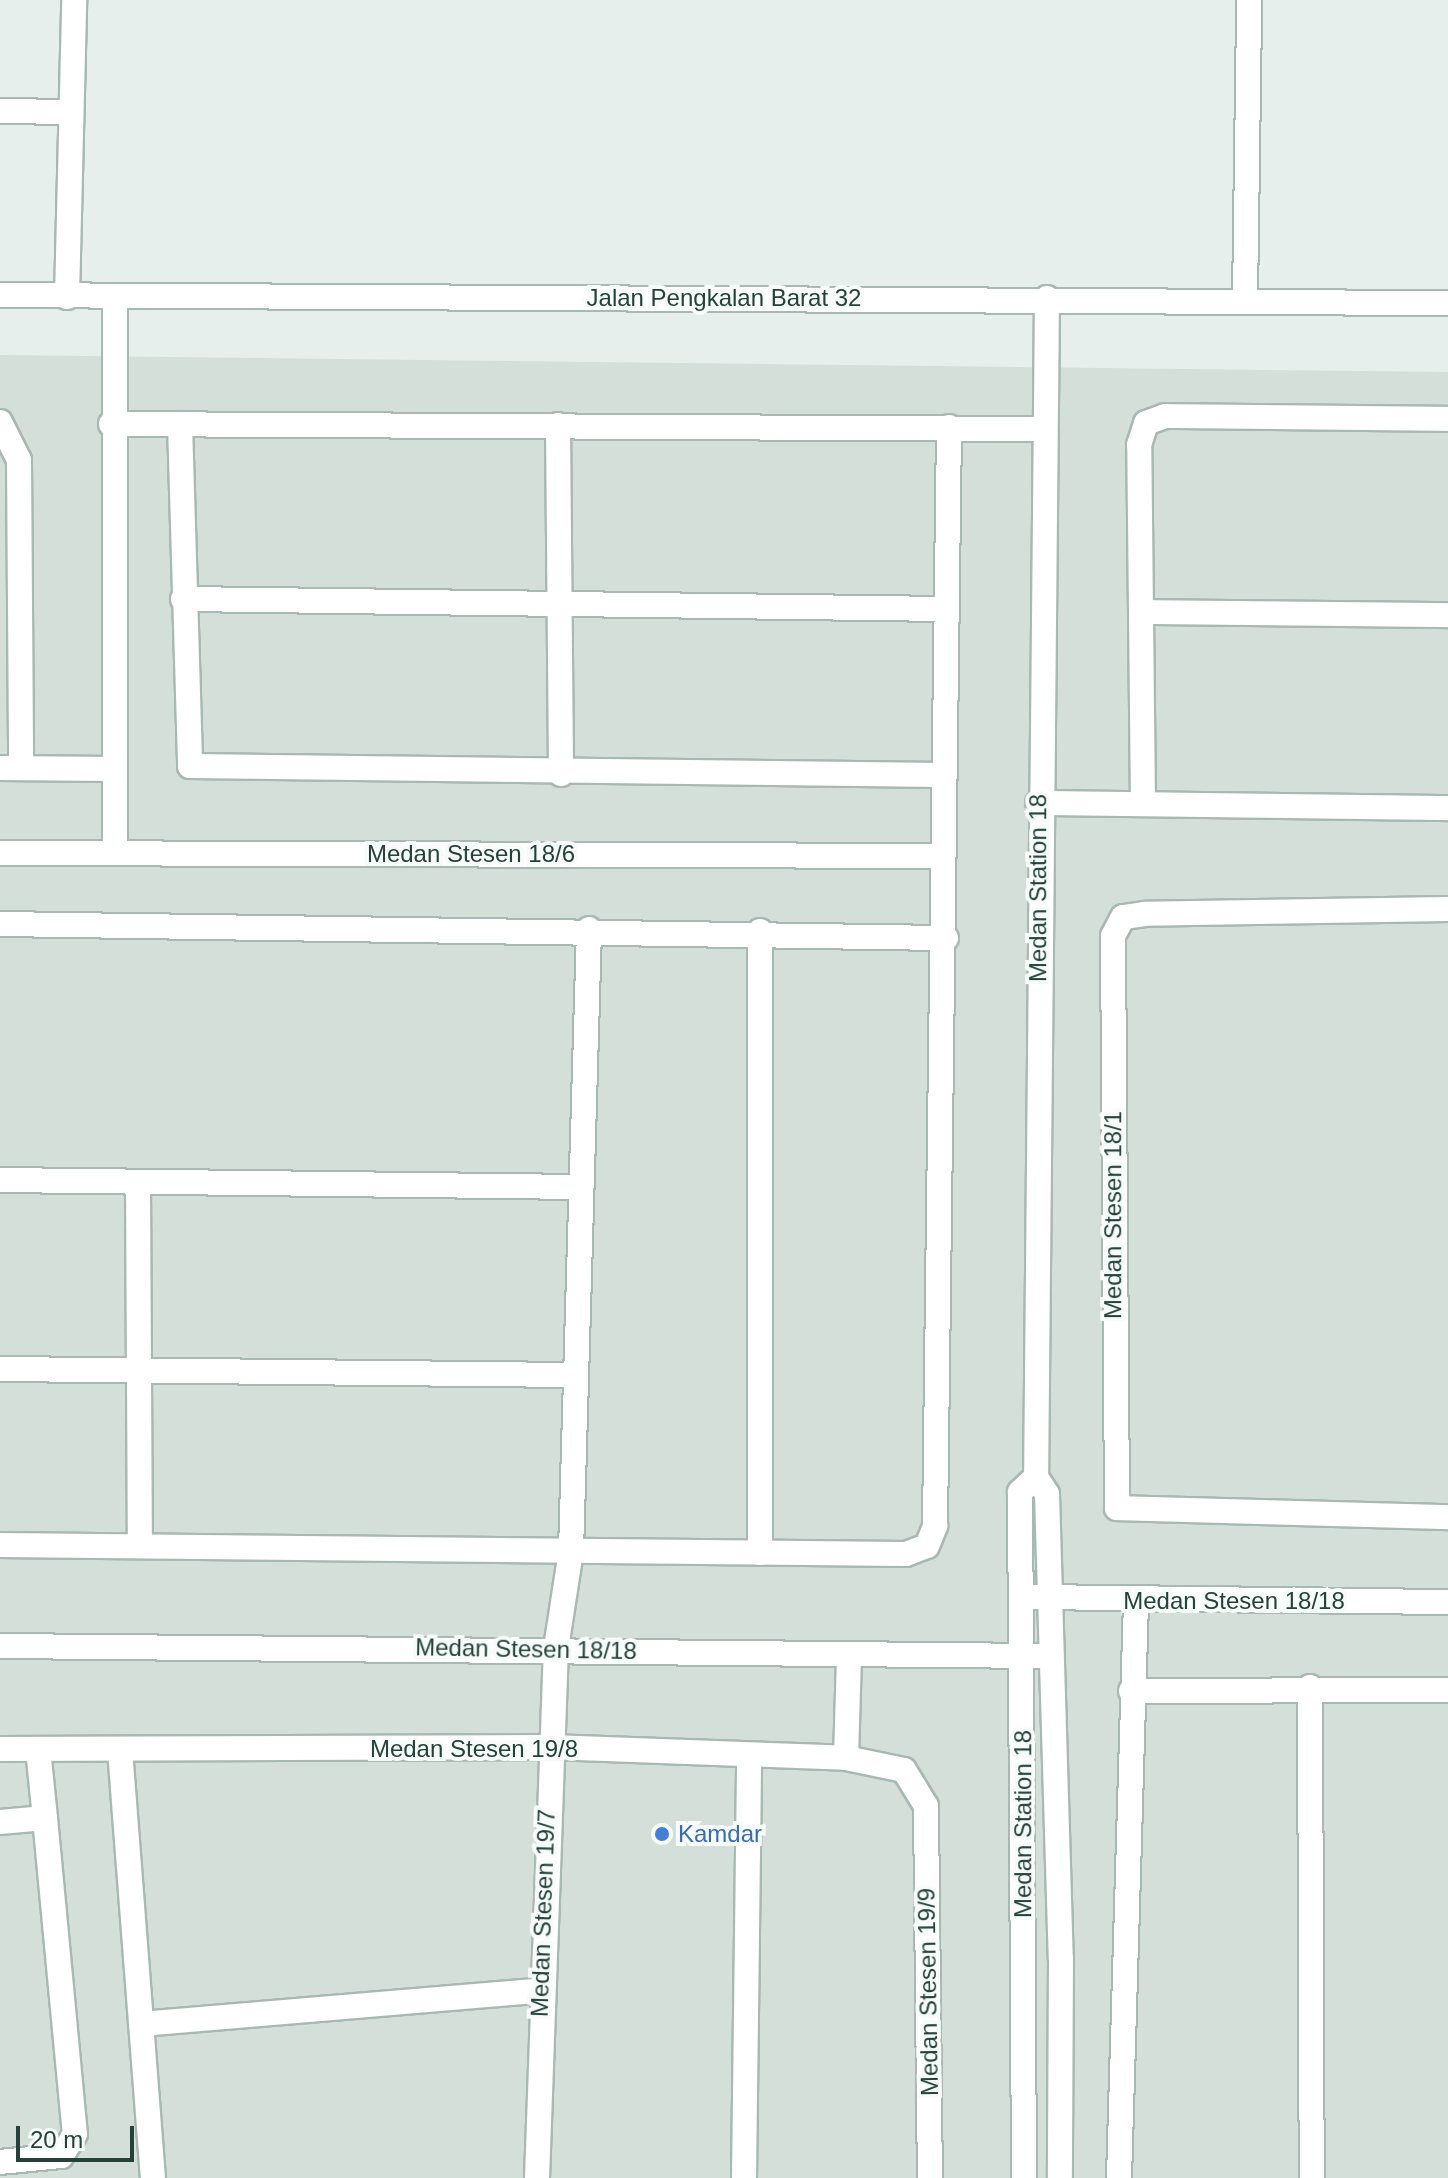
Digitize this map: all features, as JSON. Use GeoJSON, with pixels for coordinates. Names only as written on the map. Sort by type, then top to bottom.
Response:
{"type":"FeatureCollection","features":[{"type":"Feature","properties":{"kind":"street"},"geometry":{"type":"LineString","coordinates":[[67,297],[74,0]]}},
{"type":"Feature","properties":{"kind":"street"},"geometry":{"type":"LineString","coordinates":[[1245,300],[1249,0]]}},
{"type":"Feature","properties":{"kind":"street"},"geometry":{"type":"LineString","coordinates":[[0,111],[70,112]]}},
{"type":"Feature","properties":{"kind":"street","name":"Jalan Pengkalan Barat 32"},"geometry":{"type":"LineString","coordinates":[[0,295],[1047,298],[1448,303]]}},
{"type":"Feature","properties":{"kind":"street"},"geometry":{"type":"LineString","coordinates":[[115,297],[111,424],[115,853]]}},
{"type":"Feature","properties":{"kind":"street","name":"Medan Station 18"},"geometry":{"type":"LineString","coordinates":[[1047,298],[1038,803],[1036,1477],[1047,1494],[1060,2178]]}},
{"type":"Feature","properties":{"kind":"street"},"geometry":{"type":"LineString","coordinates":[[1143,804],[1139,445],[1146,423],[1165,416],[1448,419]]}},
{"type":"Feature","properties":{"kind":"street"},"geometry":{"type":"LineString","coordinates":[[0,422],[19,460],[11,768],[114,769]]}},
{"type":"Feature","properties":{"kind":"street"},"geometry":{"type":"LineString","coordinates":[[111,424],[1045,429]]}},
{"type":"Feature","properties":{"kind":"street"},"geometry":{"type":"LineString","coordinates":[[180,424],[190,766],[561,774],[942,775]]}},
{"type":"Feature","properties":{"kind":"street"},"geometry":{"type":"LineString","coordinates":[[558,425],[561,774]]}},
{"type":"Feature","properties":{"kind":"street"},"geometry":{"type":"LineString","coordinates":[[0,1545],[906,1554],[933,1537],[946,938],[942,775],[949,427]]}},
{"type":"Feature","properties":{"kind":"street"},"geometry":{"type":"LineString","coordinates":[[183,599],[559,607],[946,609]]}},
{"type":"Feature","properties":{"kind":"street"},"geometry":{"type":"LineString","coordinates":[[1141,612],[1448,615]]}},
{"type":"Feature","properties":{"kind":"street"},"geometry":{"type":"LineString","coordinates":[[1038,803],[1448,808]]}},
{"type":"Feature","properties":{"kind":"street","name":"Medan Stesen 18/6"},"geometry":{"type":"LineString","coordinates":[[0,853],[943,856]]}},
{"type":"Feature","properties":{"kind":"street","name":"Medan Stesen 18/1"},"geometry":{"type":"LineString","coordinates":[[1448,909],[1145,914],[1123,917],[1113,936],[1117,1508],[1448,1517]]}},
{"type":"Feature","properties":{"kind":"street"},"geometry":{"type":"LineString","coordinates":[[0,924],[760,931],[946,938]]}},
{"type":"Feature","properties":{"kind":"street","name":"Medan Stesen 19/7"},"geometry":{"type":"LineString","coordinates":[[537,2178],[538,1991],[550,1747],[556,1648],[571,1551],[578,1187],[589,929]]}},
{"type":"Feature","properties":{"kind":"street"},"geometry":{"type":"LineString","coordinates":[[760,931],[760,1553]]}},
{"type":"Feature","properties":{"kind":"street"},"geometry":{"type":"LineString","coordinates":[[0,1180],[138,1185],[578,1187]]}},
{"type":"Feature","properties":{"kind":"street"},"geometry":{"type":"LineString","coordinates":[[138,1185],[140,1546]]}},
{"type":"Feature","properties":{"kind":"street"},"geometry":{"type":"LineString","coordinates":[[0,1369],[575,1375]]}},
{"type":"Feature","properties":{"kind":"street","name":"Medan Station 18"},"geometry":{"type":"LineString","coordinates":[[1024,2178],[1020,1492],[1036,1477]]}},
{"type":"Feature","properties":{"kind":"street","name":"Medan Stesen 18/18"},"geometry":{"type":"LineString","coordinates":[[1020,1597],[1136,1601],[1448,1602]]}},
{"type":"Feature","properties":{"kind":"street"},"geometry":{"type":"LineString","coordinates":[[1119,2178],[1136,1601]]}},
{"type":"Feature","properties":{"kind":"street","name":"Medan Stesen 18/18"},"geometry":{"type":"LineString","coordinates":[[0,1646],[556,1648],[1051,1656]]}},
{"type":"Feature","properties":{"kind":"street"},"geometry":{"type":"LineString","coordinates":[[846,1758],[849,1654]]}},
{"type":"Feature","properties":{"kind":"street"},"geometry":{"type":"LineString","coordinates":[[1131,1691],[1310,1687],[1448,1690]]}},
{"type":"Feature","properties":{"kind":"street"},"geometry":{"type":"LineString","coordinates":[[1310,1687],[1312,2178]]}},
{"type":"Feature","properties":{"kind":"street","name":"Medan Stesen 19/8"},"geometry":{"type":"LineString","coordinates":[[0,1749],[550,1747],[846,1758],[904,1770],[926,1806]]}},
{"type":"Feature","properties":{"kind":"street"},"geometry":{"type":"LineString","coordinates":[[0,2162],[61,2156],[75,2134],[38,1749]]}},
{"type":"Feature","properties":{"kind":"street"},"geometry":{"type":"LineString","coordinates":[[120,1750],[153,2178]]}},
{"type":"Feature","properties":{"kind":"street"},"geometry":{"type":"LineString","coordinates":[[744,2178],[749,1756]]}},
{"type":"Feature","properties":{"kind":"street","name":"Medan Stesen 19/9"},"geometry":{"type":"LineString","coordinates":[[926,1806],[930,2178]]}},
{"type":"Feature","properties":{"kind":"street"},"geometry":{"type":"LineString","coordinates":[[0,1822],[45,1818]]}},
{"type":"Feature","properties":{"kind":"street"},"geometry":{"type":"LineString","coordinates":[[141,2024],[538,1991]]}},
{"type":"Feature","properties":{"kind":"shaded area"},"geometry":{"type":"Polygon","coordinates":[[[0,355],[1448,372],[1448,2178],[0,2178],[0,355]]]}},
{"type":"Feature","properties":{"kind":"place","name":"Kamdar"},"geometry":{"type":"Point","coordinates":[662,1834]}}]}
